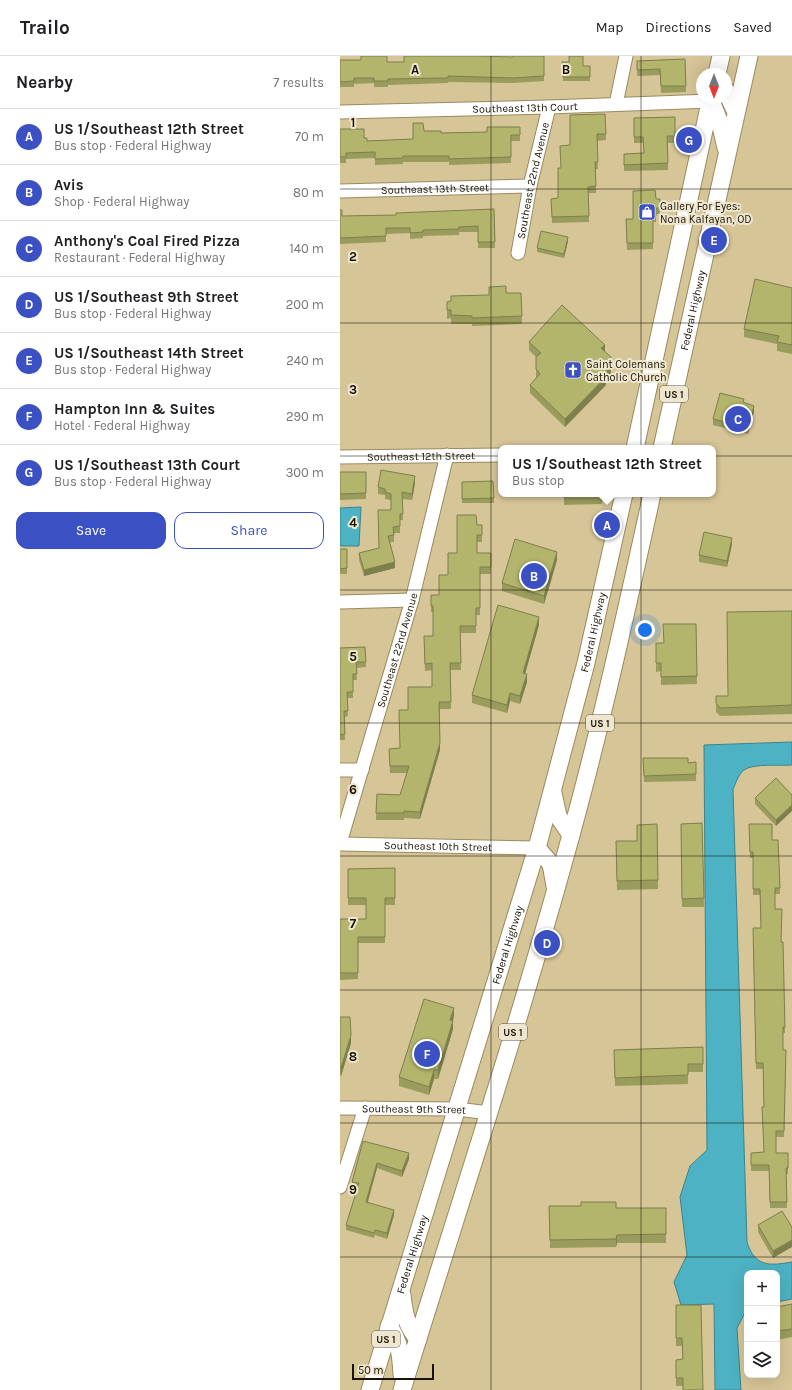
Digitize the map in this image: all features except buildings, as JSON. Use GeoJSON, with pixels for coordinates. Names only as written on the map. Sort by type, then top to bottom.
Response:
{"type":"FeatureCollection","features":[{"type":"Feature","properties":{"kind":"main road","name":"Federal Highway"},"geometry":{"type":"LineString","coordinates":[[663,445],[748,56]]}},
{"type":"Feature","properties":{"kind":"main road","name":"US 1"},"geometry":{"type":"LineString","coordinates":[[636,445],[710,104]]}},
{"type":"Feature","properties":{"kind":"main road"},"geometry":{"type":"LineString","coordinates":[[713,104],[722,126],[727,153]]}},
{"type":"Feature","properties":{"kind":"main road"},"geometry":{"type":"LineString","coordinates":[[732,104],[736,112]]}},
{"type":"Feature","properties":{"kind":"main road","name":"Federal Highway"},"geometry":{"type":"LineString","coordinates":[[370,1390],[537,848],[586,663],[623,497]]}},
{"type":"Feature","properties":{"kind":"main road","name":"US 1"},"geometry":{"type":"LineString","coordinates":[[402,1388],[489,1113],[571,835],[603,714],[651,497]]}},
{"type":"Feature","properties":{"kind":"main road"},"geometry":{"type":"LineString","coordinates":[[553,790],[558,816],[571,835]]}},
{"type":"Feature","properties":{"kind":"main road"},"geometry":{"type":"LineString","coordinates":[[537,848],[551,864],[556,888]]}},
{"type":"Feature","properties":{"kind":"main road"},"geometry":{"type":"LineString","coordinates":[[402,1287],[405,1317],[410,1330],[418,1340]]}},
{"type":"Feature","properties":{"kind":"main road"},"geometry":{"type":"LineString","coordinates":[[390,1326],[396,1337],[400,1350],[402,1388]]}},
{"type":"Feature","properties":{"kind":"street"},"geometry":{"type":"LineString","coordinates":[[616,104],[626,56]]}},
{"type":"Feature","properties":{"kind":"street","name":"Southeast 13th Court"},"geometry":{"type":"LineString","coordinates":[[340,112],[549,107],[696,101]]}},
{"type":"Feature","properties":{"kind":"street","name":"Southeast 22nd Avenue"},"geometry":{"type":"LineString","coordinates":[[518,254],[530,186],[549,107]]}},
{"type":"Feature","properties":{"kind":"street","name":"Southeast 13th Street"},"geometry":{"type":"LineString","coordinates":[[340,191],[530,186]]}},
{"type":"Feature","properties":{"kind":"street","name":"Southeast 22nd Avenue"},"geometry":{"type":"LineString","coordinates":[[340,844],[412,600],[447,455]]}},
{"type":"Feature","properties":{"kind":"street","name":"Southeast 12th Street"},"geometry":{"type":"LineString","coordinates":[[340,457],[498,455]]}},
{"type":"Feature","properties":{"kind":"street"},"geometry":{"type":"LineString","coordinates":[[340,602],[412,600]]}},
{"type":"Feature","properties":{"kind":"street"},"geometry":{"type":"LineString","coordinates":[[340,770],[362,770]]}},
{"type":"Feature","properties":{"kind":"street","name":"Southeast 10th Street"},"geometry":{"type":"LineString","coordinates":[[340,844],[537,848]]}},
{"type":"Feature","properties":{"kind":"street","name":"Southeast 9th Street"},"geometry":{"type":"LineString","coordinates":[[340,1108],[457,1109],[489,1113]]}},
{"type":"Feature","properties":{"kind":"street"},"geometry":{"type":"LineString","coordinates":[[340,1187],[365,1108]]}},
{"type":"Feature","properties":{"kind":"water"},"geometry":{"type":"Polygon","coordinates":[[[361,507],[359,546],[340,546],[340,508],[361,507]]]}},
{"type":"Feature","properties":{"kind":"water"},"geometry":{"type":"Polygon","coordinates":[[[792,742],[792,765],[754,766],[748,768],[740,774],[733,789],[747,1242],[754,1256],[764,1263],[776,1264],[792,1262],[792,1299],[780,1301],[780,1270],[744,1270],[744,1315],[737,1328],[741,1390],[715,1390],[714,1304],[681,1305],[674,1282],[687,1255],[680,1197],[690,1166],[707,1150],[704,745],[792,742]]]}},
{"type":"Feature","properties":{"kind":"place","name":"US 1/Southeast 13th Court"},"geometry":{"type":"Point","coordinates":[689,140]}},
{"type":"Feature","properties":{"kind":"place","name":"Gallery For Eyes: Nona Kalfayan, OD"},"geometry":{"type":"Point","coordinates":[647,212]}},
{"type":"Feature","properties":{"kind":"place","name":"US 1/Southeast 14th Street"},"geometry":{"type":"Point","coordinates":[714,240]}},
{"type":"Feature","properties":{"kind":"place","name":"Saint Colemans Catholic Church"},"geometry":{"type":"Point","coordinates":[573,370]}},
{"type":"Feature","properties":{"kind":"place","name":"Anthony's Coal Fired Pizza"},"geometry":{"type":"Point","coordinates":[738,419]}},
{"type":"Feature","properties":{"kind":"place","name":"US 1/Southeast 12th Street"},"geometry":{"type":"Point","coordinates":[607,525]}},
{"type":"Feature","properties":{"kind":"place","name":"Avis"},"geometry":{"type":"Point","coordinates":[534,576]}},
{"type":"Feature","properties":{"kind":"place","name":"US 1/Southeast 9th Street"},"geometry":{"type":"Point","coordinates":[547,943]}},
{"type":"Feature","properties":{"kind":"place","name":"Hampton Inn & Suites"},"geometry":{"type":"Point","coordinates":[427,1054]}}]}
